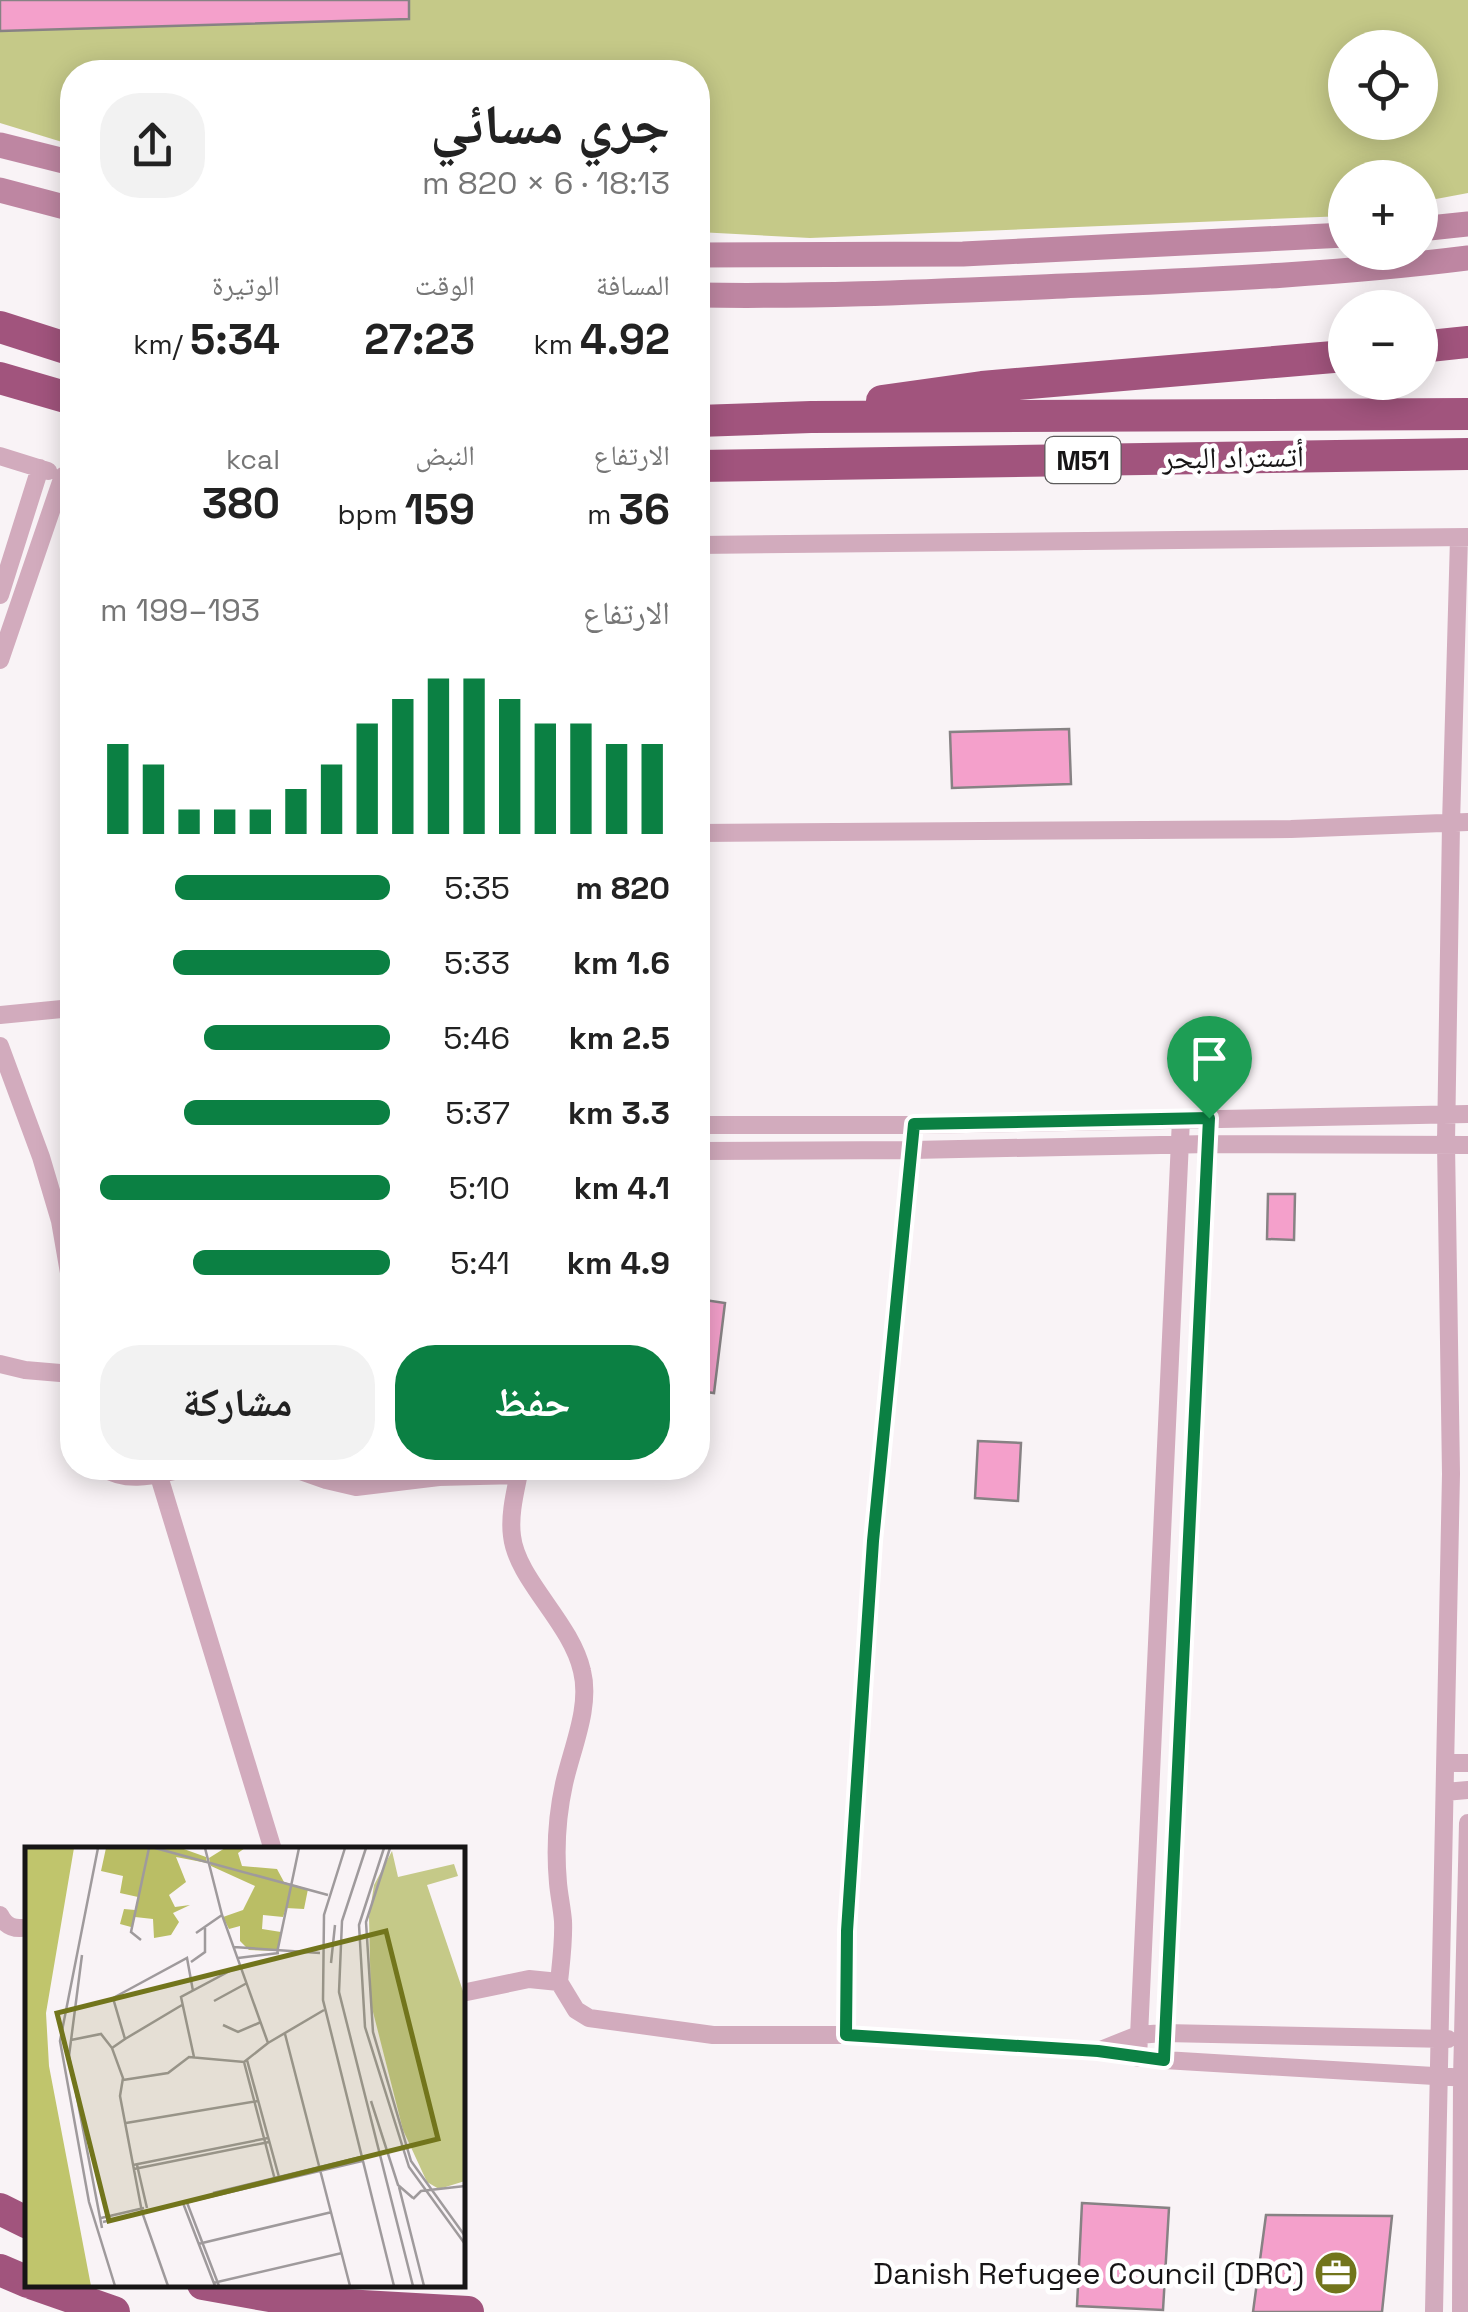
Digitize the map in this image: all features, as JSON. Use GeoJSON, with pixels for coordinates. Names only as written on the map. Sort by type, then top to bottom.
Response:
{"type":"FeatureCollection","features":[{"type":"Feature","properties":{"kind":"highway"},"geometry":{"type":"LineString","coordinates":[[0,326],[60,346]]}},
{"type":"Feature","properties":{"kind":"highway"},"geometry":{"type":"LineString","coordinates":[[1438,345],[1468,342]]}},
{"type":"Feature","properties":{"kind":"highway"},"geometry":{"type":"LineString","coordinates":[[811,417],[904,396],[982,387],[1328,357]]}},
{"type":"Feature","properties":{"kind":"highway"},"geometry":{"type":"LineString","coordinates":[[0,378],[60,396]]}},
{"type":"Feature","properties":{"kind":"highway","name":"أتستراد البحر"},"geometry":{"type":"LineString","coordinates":[[710,421],[1468,414]]}},
{"type":"Feature","properties":{"kind":"highway","name":"أتستراد البحر"},"geometry":{"type":"LineString","coordinates":[[710,466],[1468,454]]}},
{"type":"Feature","properties":{"kind":"highway"},"geometry":{"type":"LineString","coordinates":[[0,2210],[25,2222]]}},
{"type":"Feature","properties":{"kind":"highway"},"geometry":{"type":"LineString","coordinates":[[0,2270],[25,2281]]}},
{"type":"Feature","properties":{"kind":"highway"},"geometry":{"type":"LineString","coordinates":[[42,2287],[114,2312]]}},
{"type":"Feature","properties":{"kind":"highway"},"geometry":{"type":"LineString","coordinates":[[221,2287],[309,2303],[468,2312]]}},
{"type":"Feature","properties":{"kind":"street"},"geometry":{"type":"LineString","coordinates":[[0,145],[60,161]]}},
{"type":"Feature","properties":{"kind":"street"},"geometry":{"type":"LineString","coordinates":[[0,190],[60,206]]}},
{"type":"Feature","properties":{"kind":"street"},"geometry":{"type":"LineString","coordinates":[[1438,227],[1468,224]]}},
{"type":"Feature","properties":{"kind":"street"},"geometry":{"type":"LineString","coordinates":[[710,255],[1085,250],[1328,236]]}},
{"type":"Feature","properties":{"kind":"street"},"geometry":{"type":"LineString","coordinates":[[710,295],[846,295],[1166,282],[1468,258]]}},
{"type":"Feature","properties":{"kind":"street"},"geometry":{"type":"LineString","coordinates":[[0,456],[60,474]]}},
{"type":"Feature","properties":{"kind":"street"},"geometry":{"type":"LineString","coordinates":[[0,595],[40,468]]}},
{"type":"Feature","properties":{"kind":"street"},"geometry":{"type":"LineString","coordinates":[[0,660],[60,499]]}},
{"type":"Feature","properties":{"kind":"street"},"geometry":{"type":"LineString","coordinates":[[710,545],[1464,538],[1459,823],[1446,1114],[1451,1457],[1434,2312]]}},
{"type":"Feature","properties":{"kind":"street"},"geometry":{"type":"LineString","coordinates":[[710,833],[1291,829],[1459,823]]}},
{"type":"Feature","properties":{"kind":"street"},"geometry":{"type":"LineString","coordinates":[[0,1015],[60,1009]]}},
{"type":"Feature","properties":{"kind":"street"},"geometry":{"type":"LineString","coordinates":[[0,1046],[42,1156],[60,1221]]}},
{"type":"Feature","properties":{"kind":"street"},"geometry":{"type":"LineString","coordinates":[[710,1126],[1468,1114]]}},
{"type":"Feature","properties":{"kind":"street"},"geometry":{"type":"LineString","coordinates":[[1164,2060],[1209,1118]]}},
{"type":"Feature","properties":{"kind":"street"},"geometry":{"type":"LineString","coordinates":[[1138,2058],[1181,1119]]}},
{"type":"Feature","properties":{"kind":"street"},"geometry":{"type":"LineString","coordinates":[[846,2035],[847,1931],[873,1541],[914,1124]]}},
{"type":"Feature","properties":{"kind":"street"},"geometry":{"type":"LineString","coordinates":[[710,1152],[1209,1144],[1468,1145]]}},
{"type":"Feature","properties":{"kind":"street"},"geometry":{"type":"LineString","coordinates":[[0,1364],[60,1373]]}},
{"type":"Feature","properties":{"kind":"street"},"geometry":{"type":"LineString","coordinates":[[160,1480],[272,1847]]}},
{"type":"Feature","properties":{"kind":"street"},"geometry":{"type":"LineString","coordinates":[[326,1480],[343,1486],[411,1480]]}},
{"type":"Feature","properties":{"kind":"street"},"geometry":{"type":"LineString","coordinates":[[518,1480],[512,1536],[517,1556],[575,1650],[583,1672],[582,1712],[560,1808],[556,1852],[563,1939],[559,1982],[576,2010],[589,2018],[713,2035],[846,2035],[1465,2078]]}},
{"type":"Feature","properties":{"kind":"street"},"geometry":{"type":"LineString","coordinates":[[1446,1763],[1468,1763]]}},
{"type":"Feature","properties":{"kind":"street"},"geometry":{"type":"LineString","coordinates":[[1445,1792],[1468,1790]]}},
{"type":"Feature","properties":{"kind":"street"},"geometry":{"type":"LineString","coordinates":[[1461,2312],[1468,1823]]}},
{"type":"Feature","properties":{"kind":"street"},"geometry":{"type":"LineString","coordinates":[[0,1916],[12,1928],[25,1927]]}},
{"type":"Feature","properties":{"kind":"street"},"geometry":{"type":"LineString","coordinates":[[465,1992],[529,1979],[559,1982]]}},
{"type":"Feature","properties":{"kind":"street"},"geometry":{"type":"LineString","coordinates":[[1098,2051],[1138,2035],[1164,2033],[1464,2040]]}},
{"type":"Feature","properties":{"kind":"green space"},"geometry":{"type":"Polygon","coordinates":[[[0,0],[1468,0],[1468,193],[1438,199],[1438,160],[1328,160],[1328,217],[810,238],[710,233],[710,60],[60,60],[60,141],[0,123],[0,0]]]}},
{"type":"Feature","properties":{"kind":"building"},"geometry":{"type":"Polygon","coordinates":[[[0,0],[409,0],[409,19],[0,31],[0,0]]]}},
{"type":"Feature","properties":{"kind":"building"},"geometry":{"type":"Polygon","coordinates":[[[1069,729],[1071,784],[952,788],[950,732],[1069,729]]]}},
{"type":"Feature","properties":{"kind":"building"},"geometry":{"type":"Polygon","coordinates":[[[1268,1194],[1295,1194],[1294,1240],[1267,1239],[1268,1194]]]}},
{"type":"Feature","properties":{"kind":"building"},"geometry":{"type":"Polygon","coordinates":[[[710,1301],[725,1303],[714,1393],[710,1392],[710,1301]]]}},
{"type":"Feature","properties":{"kind":"building"},"geometry":{"type":"Polygon","coordinates":[[[978,1441],[1021,1443],[1018,1501],[975,1498],[978,1441]]]}},
{"type":"Feature","properties":{"kind":"building"},"geometry":{"type":"Polygon","coordinates":[[[1082,2203],[1169,2208],[1163,2310],[1077,2306],[1082,2203]]]}},
{"type":"Feature","properties":{"kind":"building"},"geometry":{"type":"Polygon","coordinates":[[[1266,2215],[1392,2216],[1382,2312],[1253,2312],[1266,2215]]]}},
{"type":"Feature","properties":{"kind":"place","name":"Danish Refugee Council (DRC)"},"geometry":{"type":"Point","coordinates":[1336,2273]}},
{"type":"Feature","properties":{"kind":"route"},"geometry":{"type":"LineString","coordinates":[[1209,1118],[1164,2060],[1098,2051],[846,2035],[847,1931],[873,1541],[914,1124],[1209,1118]]}}]}
